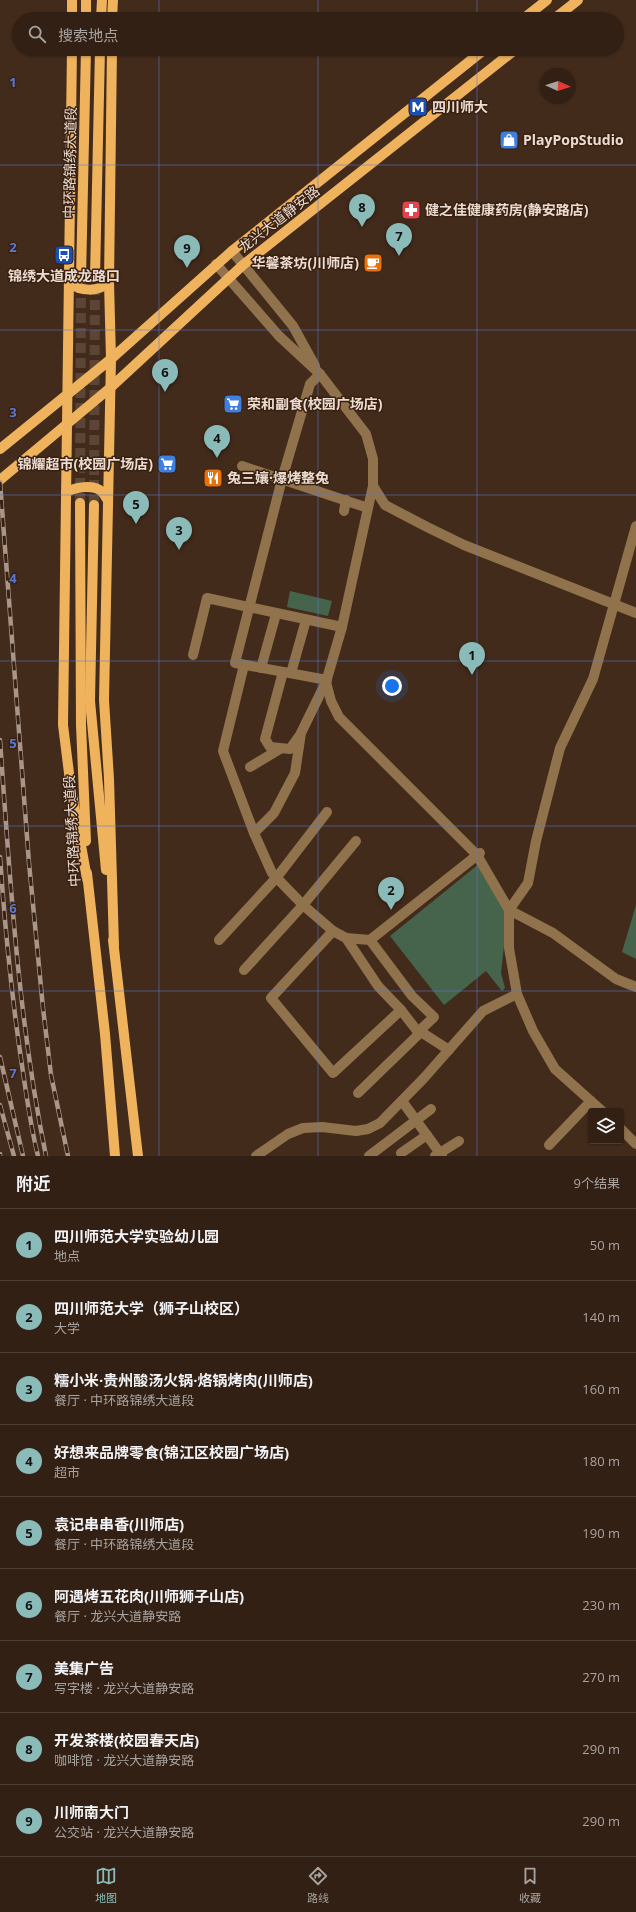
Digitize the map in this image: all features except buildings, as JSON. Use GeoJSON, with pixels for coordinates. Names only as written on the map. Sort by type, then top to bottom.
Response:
{"type":"FeatureCollection","features":[{"type":"Feature","properties":{"kind":"main road"},"geometry":{"type":"LineString","coordinates":[[72,0],[72,12]]}},
{"type":"Feature","properties":{"kind":"main road"},"geometry":{"type":"LineString","coordinates":[[86,0],[86,12]]}},
{"type":"Feature","properties":{"kind":"main road"},"geometry":{"type":"LineString","coordinates":[[101,12],[102,0]]}},
{"type":"Feature","properties":{"kind":"main road"},"geometry":{"type":"LineString","coordinates":[[112,0],[112,12]]}},
{"type":"Feature","properties":{"kind":"main road"},"geometry":{"type":"LineString","coordinates":[[532,12],[547,0]]}},
{"type":"Feature","properties":{"kind":"main road"},"geometry":{"type":"LineString","coordinates":[[563,12],[578,0]]}},
{"type":"Feature","properties":{"kind":"main road"},"geometry":{"type":"LineString","coordinates":[[72,56],[68,422],[63,611],[63,725],[71,789],[87,879]]}},
{"type":"Feature","properties":{"kind":"main road","name":"中环路锦绣大道段"},"geometry":{"type":"LineString","coordinates":[[81,278],[86,56]]}},
{"type":"Feature","properties":{"kind":"main road","name":"中环路锦绣大道段"},"geometry":{"type":"LineString","coordinates":[[95,277],[100,56]]}},
{"type":"Feature","properties":{"kind":"main road"},"geometry":{"type":"LineString","coordinates":[[112,56],[109,282],[111,359],[104,700],[109,779],[114,946]]}},
{"type":"Feature","properties":{"kind":"main road","name":"龙兴大道静安路"},"geometry":{"type":"LineString","coordinates":[[0,449],[111,359],[216,264],[476,56]]}},
{"type":"Feature","properties":{"kind":"main road","name":"龙兴大道静安路"},"geometry":{"type":"LineString","coordinates":[[0,480],[110,388],[228,277],[507,56]]}},
{"type":"Feature","properties":{"kind":"main road"},"geometry":{"type":"LineString","coordinates":[[69,283],[76,288],[90,290],[105,286],[109,282]]}},
{"type":"Feature","properties":{"kind":"main road"},"geometry":{"type":"LineString","coordinates":[[66,493],[76,488],[92,488],[101,491],[107,500]]}},
{"type":"Feature","properties":{"kind":"main road","name":"中环路锦绣大道段"},"geometry":{"type":"LineString","coordinates":[[80,504],[81,725],[87,879],[105,1034],[115,1156]]}},
{"type":"Feature","properties":{"kind":"main road","name":"中环路锦绣大道段"},"geometry":{"type":"LineString","coordinates":[[94,505],[90,701],[114,946],[138,1156]]}},
{"type":"Feature","properties":{"kind":"street"},"geometry":{"type":"LineString","coordinates":[[232,251],[293,326],[320,374],[366,434],[373,459],[373,486],[342,627],[326,681],[301,733],[290,749],[270,747],[265,739]]}},
{"type":"Feature","properties":{"kind":"street"},"geometry":{"type":"LineString","coordinates":[[216,264],[279,336],[320,374]]}},
{"type":"Feature","properties":{"kind":"street"},"geometry":{"type":"LineString","coordinates":[[320,374],[310,384],[282,479],[235,663],[326,681]]}},
{"type":"Feature","properties":{"kind":"street"},"geometry":{"type":"LineString","coordinates":[[242,466],[368,508]]}},
{"type":"Feature","properties":{"kind":"street"},"geometry":{"type":"LineString","coordinates":[[373,486],[385,505],[464,545],[615,606],[636,613]]}},
{"type":"Feature","properties":{"kind":"street"},"geometry":{"type":"LineString","coordinates":[[344,511],[346,500]]}},
{"type":"Feature","properties":{"kind":"street"},"geometry":{"type":"LineString","coordinates":[[508,910],[528,883],[536,841],[560,748],[593,679],[615,606],[636,526]]}},
{"type":"Feature","properties":{"kind":"street"},"geometry":{"type":"LineString","coordinates":[[193,655],[207,598],[342,627]]}},
{"type":"Feature","properties":{"kind":"street"},"geometry":{"type":"LineString","coordinates":[[260,668],[276,614]]}},
{"type":"Feature","properties":{"kind":"street"},"geometry":{"type":"LineString","coordinates":[[266,757],[265,739],[306,620]]}},
{"type":"Feature","properties":{"kind":"street"},"geometry":{"type":"LineString","coordinates":[[244,665],[223,751],[254,833],[272,873],[302,905],[333,930],[346,938],[378,986],[420,1032],[449,1050]]}},
{"type":"Feature","properties":{"kind":"street"},"geometry":{"type":"LineString","coordinates":[[326,681],[331,701],[339,717],[478,854],[508,910],[509,948],[518,994],[533,1031],[555,1069],[599,1108]]}},
{"type":"Feature","properties":{"kind":"street"},"geometry":{"type":"LineString","coordinates":[[254,833],[274,813],[295,773],[301,733]]}},
{"type":"Feature","properties":{"kind":"street"},"geometry":{"type":"LineString","coordinates":[[250,767],[280,749]]}},
{"type":"Feature","properties":{"kind":"street"},"geometry":{"type":"LineString","coordinates":[[219,940],[277,877],[327,812]]}},
{"type":"Feature","properties":{"kind":"street"},"geometry":{"type":"LineString","coordinates":[[244,970],[356,841]]}},
{"type":"Feature","properties":{"kind":"street"},"geometry":{"type":"LineString","coordinates":[[346,938],[370,940],[478,854]]}},
{"type":"Feature","properties":{"kind":"street"},"geometry":{"type":"LineString","coordinates":[[508,910],[553,933],[616,979],[636,987]]}},
{"type":"Feature","properties":{"kind":"street"},"geometry":{"type":"LineString","coordinates":[[333,930],[271,998],[333,1073],[401,1010]]}},
{"type":"Feature","properties":{"kind":"street"},"geometry":{"type":"LineString","coordinates":[[358,1093],[434,1017],[412,996],[370,940]]}},
{"type":"Feature","properties":{"kind":"street"},"geometry":{"type":"LineString","coordinates":[[256,1156],[288,1134],[303,1128],[334,1128],[356,1131],[368,1129],[380,1122],[402,1101],[483,1011],[518,994]]}},
{"type":"Feature","properties":{"kind":"street"},"geometry":{"type":"LineString","coordinates":[[402,1101],[427,1135],[438,1155],[460,1141]]}},
{"type":"Feature","properties":{"kind":"street"},"geometry":{"type":"LineString","coordinates":[[549,1145],[591,1101]]}},
{"type":"Feature","properties":{"kind":"street"},"geometry":{"type":"LineString","coordinates":[[369,1156],[431,1109]]}},
{"type":"Feature","properties":{"kind":"street"},"geometry":{"type":"LineString","coordinates":[[624,1132],[636,1144]]}},
{"type":"Feature","properties":{"kind":"street"},"geometry":{"type":"LineString","coordinates":[[401,1153],[427,1135]]}},
{"type":"Feature","properties":{"kind":"green space"},"geometry":{"type":"Polygon","coordinates":[[[290,591],[332,601],[328,616],[287,607],[290,591]]]}},
{"type":"Feature","properties":{"kind":"green space"},"geometry":{"type":"Polygon","coordinates":[[[485,859],[508,909],[501,973],[505,988],[502,991],[486,971],[444,1005],[390,936],[485,859]]]}},
{"type":"Feature","properties":{"kind":"green space"},"geometry":{"type":"Polygon","coordinates":[[[636,905],[636,959],[622,952],[636,905]]]}},
{"type":"Feature","properties":{"kind":"tunnel"},"geometry":{"type":"LineString","coordinates":[[94,505],[95,277]]}},
{"type":"Feature","properties":{"kind":"tunnel"},"geometry":{"type":"LineString","coordinates":[[80,503],[81,280]]}},
{"type":"Feature","properties":{"kind":"railway"},"geometry":{"type":"LineString","coordinates":[[0,482],[29,863],[43,1008],[51,1075],[68,1156]]}},
{"type":"Feature","properties":{"kind":"railway"},"geometry":{"type":"LineString","coordinates":[[0,740],[16,949],[28,1053],[46,1156]]}},
{"type":"Feature","properties":{"kind":"railway"},"geometry":{"type":"LineString","coordinates":[[0,857],[15,1019],[29,1114],[38,1156]]}},
{"type":"Feature","properties":{"kind":"railway"},"geometry":{"type":"LineString","coordinates":[[0,1057],[23,1156]]}},
{"type":"Feature","properties":{"kind":"railway"},"geometry":{"type":"LineString","coordinates":[[0,1105],[14,1156]]}},
{"type":"Feature","properties":{"kind":"place","name":"四川师大"},"geometry":{"type":"Point","coordinates":[418,107]}},
{"type":"Feature","properties":{"kind":"place","name":"PlayPopStudio"},"geometry":{"type":"Point","coordinates":[509,140]}},
{"type":"Feature","properties":{"kind":"place","name":"健之佳健康药房(静安路店)"},"geometry":{"type":"Point","coordinates":[411,210]}},
{"type":"Feature","properties":{"kind":"place","name":"开发茶楼(校园春天店)"},"geometry":{"type":"Point","coordinates":[362,227]}},
{"type":"Feature","properties":{"kind":"place","name":"锦绣大道成龙路口"},"geometry":{"type":"Point","coordinates":[64,255]}},
{"type":"Feature","properties":{"kind":"place","name":"美集广告"},"geometry":{"type":"Point","coordinates":[399,256]}},
{"type":"Feature","properties":{"kind":"place","name":"华馨茶坊(川师店)"},"geometry":{"type":"Point","coordinates":[373,263]}},
{"type":"Feature","properties":{"kind":"place","name":"川师南大门"},"geometry":{"type":"Point","coordinates":[187,268]}},
{"type":"Feature","properties":{"kind":"place","name":"阿遇烤五花肉(川师狮子山店)"},"geometry":{"type":"Point","coordinates":[165,392]}},
{"type":"Feature","properties":{"kind":"place","name":"荣和副食(校园广场店)"},"geometry":{"type":"Point","coordinates":[233,404]}},
{"type":"Feature","properties":{"kind":"place","name":"好想来品牌零食(锦江区校园广场店)"},"geometry":{"type":"Point","coordinates":[217,458]}},
{"type":"Feature","properties":{"kind":"place","name":"锦耀超市(校园广场店)"},"geometry":{"type":"Point","coordinates":[167,464]}},
{"type":"Feature","properties":{"kind":"place","name":"兔三孃·爆烤整兔"},"geometry":{"type":"Point","coordinates":[213,478]}},
{"type":"Feature","properties":{"kind":"place","name":"袁记串串香(川师店)"},"geometry":{"type":"Point","coordinates":[136,524]}},
{"type":"Feature","properties":{"kind":"place","name":"糯小米·贵州酸汤火锅·烙锅烤肉(川师店)"},"geometry":{"type":"Point","coordinates":[179,550]}},
{"type":"Feature","properties":{"kind":"place","name":"四川师范大学实验幼儿园"},"geometry":{"type":"Point","coordinates":[472,675]}},
{"type":"Feature","properties":{"kind":"place","name":"四川师范大学（狮子山校区）"},"geometry":{"type":"Point","coordinates":[391,910]}}]}
